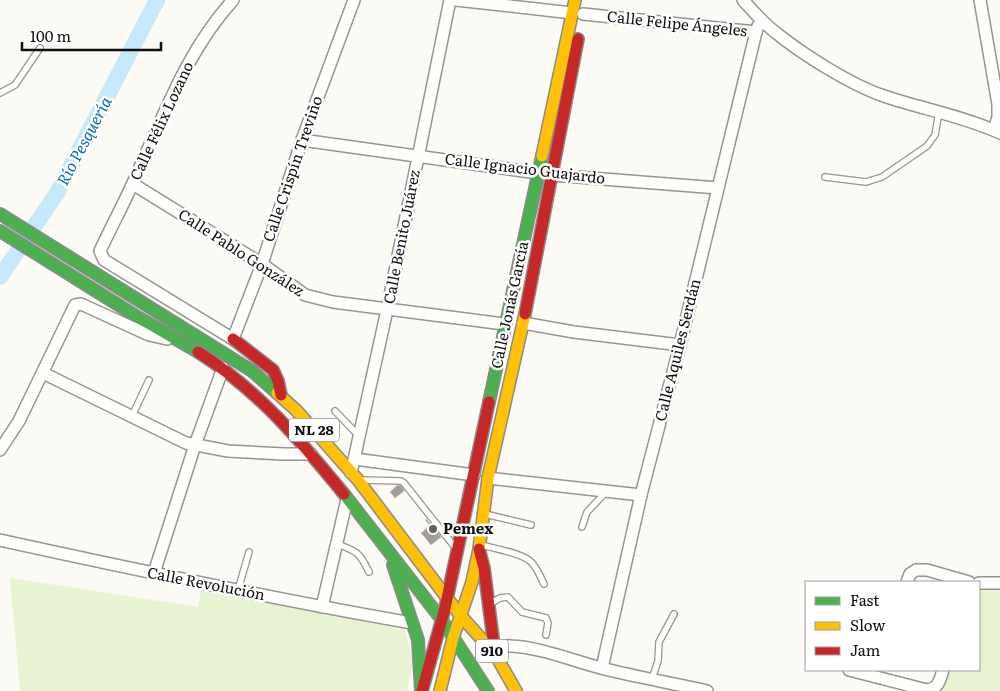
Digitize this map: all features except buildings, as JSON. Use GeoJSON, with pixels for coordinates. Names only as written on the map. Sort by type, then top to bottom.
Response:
{"type":"FeatureCollection","features":[{"type":"Feature","properties":{"kind":"main road","name":"Calle Jonás García"},"geometry":{"type":"LineString","coordinates":[[440,691],[460,615],[472,582],[479,547],[488,478],[552,175],[577,14],[574,0]]}},
{"type":"Feature","properties":{"kind":"main road","name":"Calle Jonás García"},"geometry":{"type":"LineString","coordinates":[[421,691],[442,620],[474,475],[504,324],[539,173],[577,14],[585,0]]}},
{"type":"Feature","properties":{"kind":"main road","name":"NL 28"},"geometry":{"type":"LineString","coordinates":[[0,214],[252,371],[281,396],[331,448],[460,615]]}},
{"type":"Feature","properties":{"kind":"main road","name":"NL 28"},"geometry":{"type":"LineString","coordinates":[[0,231],[223,368],[259,398],[311,454],[360,514],[454,638]]}},
{"type":"Feature","properties":{"kind":"main road"},"geometry":{"type":"LineString","coordinates":[[233,338],[273,370],[278,381],[281,396]]}},
{"type":"Feature","properties":{"kind":"main road"},"geometry":{"type":"LineString","coordinates":[[311,454],[329,456],[352,474]]}},
{"type":"Feature","properties":{"kind":"main road"},"geometry":{"type":"LineString","coordinates":[[360,514],[380,524],[425,584],[439,588]]}},
{"type":"Feature","properties":{"kind":"main road"},"geometry":{"type":"LineString","coordinates":[[479,547],[484,568],[495,654]]}},
{"type":"Feature","properties":{"kind":"main road"},"geometry":{"type":"LineString","coordinates":[[389,553],[418,640],[421,691]]}},
{"type":"Feature","properties":{"kind":"main road","name":"910"},"geometry":{"type":"LineString","coordinates":[[460,615],[495,654],[516,691]]}},
{"type":"Feature","properties":{"kind":"main road","name":"910"},"geometry":{"type":"LineString","coordinates":[[454,638],[488,691]]}},
{"type":"Feature","properties":{"kind":"street","name":"Calle Félix Lozano"},"geometry":{"type":"LineString","coordinates":[[233,0],[202,41],[183,71],[133,184],[102,248],[101,254],[104,260],[233,338]]}},
{"type":"Feature","properties":{"kind":"street","name":"Calle Crispín Treviño"},"geometry":{"type":"LineString","coordinates":[[233,338],[262,264],[302,140],[354,0]]}},
{"type":"Feature","properties":{"kind":"street","name":"Calle Benito Juárez"},"geometry":{"type":"LineString","coordinates":[[352,474],[358,436],[387,310],[450,0]]}},
{"type":"Feature","properties":{"kind":"street","name":"Calle Felipe Ángeles"},"geometry":{"type":"LineString","coordinates":[[456,0],[756,32],[759,18]]}},
{"type":"Feature","properties":{"kind":"street"},"geometry":{"type":"LineString","coordinates":[[743,0],[774,32],[792,45],[828,68],[866,88],[997,132],[998,104],[980,0]]}},
{"type":"Feature","properties":{"kind":"street","name":"Calle Aquiles Serdán"},"geometry":{"type":"LineString","coordinates":[[602,668],[641,495],[680,345],[756,32]]}},
{"type":"Feature","properties":{"kind":"street","name":"Calle Ignacio Guajardo"},"geometry":{"type":"LineString","coordinates":[[302,140],[552,175],[718,188]]}},
{"type":"Feature","properties":{"kind":"street","name":"Calle Pablo González"},"geometry":{"type":"LineString","coordinates":[[133,184],[262,264],[305,295],[333,302],[387,310],[504,324]]}},
{"type":"Feature","properties":{"kind":"street"},"geometry":{"type":"LineString","coordinates":[[0,450],[19,421],[75,305],[81,304],[149,335],[185,344]]}},
{"type":"Feature","properties":{"kind":"street"},"geometry":{"type":"LineString","coordinates":[[522,323],[574,332],[680,345]]}},
{"type":"Feature","properties":{"kind":"street"},"geometry":{"type":"LineString","coordinates":[[154,573],[195,445],[223,368]]}},
{"type":"Feature","properties":{"kind":"street"},"geometry":{"type":"LineString","coordinates":[[43,373],[186,443],[228,451],[311,454]]}},
{"type":"Feature","properties":{"kind":"street"},"geometry":{"type":"LineString","coordinates":[[355,458],[474,475]]}},
{"type":"Feature","properties":{"kind":"street"},"geometry":{"type":"LineString","coordinates":[[488,478],[641,495]]}},
{"type":"Feature","properties":{"kind":"street"},"geometry":{"type":"LineString","coordinates":[[322,607],[347,499]]}},
{"type":"Feature","properties":{"kind":"street","name":"Calle Revolución"},"geometry":{"type":"LineString","coordinates":[[0,540],[322,607],[412,623]]}},
{"type":"Feature","properties":{"kind":"street"},"geometry":{"type":"LineString","coordinates":[[908,578],[916,570],[927,570],[966,581]]}},
{"type":"Feature","properties":{"kind":"street"},"geometry":{"type":"LineString","coordinates":[[980,583],[1000,583]]}},
{"type":"Feature","properties":{"kind":"street"},"geometry":{"type":"LineString","coordinates":[[495,654],[498,648],[511,646],[707,691]]}},
{"type":"Feature","properties":{"kind":"street"},"geometry":{"type":"LineString","coordinates":[[858,671],[875,673],[923,689],[932,689],[938,684],[943,671]]}},
{"type":"Feature","properties":{"kind":"lane"},"geometry":{"type":"LineString","coordinates":[[0,93],[15,85],[40,48]]}},
{"type":"Feature","properties":{"kind":"lane"},"geometry":{"type":"LineString","coordinates":[[825,177],[866,182],[882,177],[927,146],[935,135],[939,112]]}},
{"type":"Feature","properties":{"kind":"lane"},"geometry":{"type":"LineString","coordinates":[[132,416],[149,380]]}},
{"type":"Feature","properties":{"kind":"lane"},"geometry":{"type":"LineString","coordinates":[[335,410],[358,436]]}},
{"type":"Feature","properties":{"kind":"lane"},"geometry":{"type":"LineString","coordinates":[[352,474],[404,483],[457,549]]}},
{"type":"Feature","properties":{"kind":"lane"},"geometry":{"type":"LineString","coordinates":[[582,527],[587,512],[607,491]]}},
{"type":"Feature","properties":{"kind":"lane"},"geometry":{"type":"LineString","coordinates":[[483,513],[531,525]]}},
{"type":"Feature","properties":{"kind":"lane"},"geometry":{"type":"LineString","coordinates":[[337,544],[354,550],[362,559],[369,572]]}},
{"type":"Feature","properties":{"kind":"lane"},"geometry":{"type":"LineString","coordinates":[[479,547],[502,550],[529,560],[544,584]]}},
{"type":"Feature","properties":{"kind":"lane"},"geometry":{"type":"LineString","coordinates":[[238,590],[249,552]]}},
{"type":"Feature","properties":{"kind":"lane"},"geometry":{"type":"LineString","coordinates":[[489,604],[500,598],[508,597],[522,612],[546,618],[548,623],[546,635]]}},
{"type":"Feature","properties":{"kind":"lane"},"geometry":{"type":"LineString","coordinates":[[652,679],[658,661],[659,642],[674,614]]}},
{"type":"Feature","properties":{"kind":"green space"},"geometry":{"type":"Polygon","coordinates":[[[10,578],[198,607],[202,587],[405,630],[413,661],[407,691],[20,691],[10,578]]]}},
{"type":"Feature","properties":{"kind":"green space"},"geometry":{"type":"Polygon","coordinates":[[[980,590],[1000,590],[1000,691],[943,691],[950,671],[980,671],[980,590]]]}},
{"type":"Feature","properties":{"kind":"waterway","name":"Río Pesquería"},"geometry":{"type":"LineString","coordinates":[[0,277],[57,193],[157,0]]}},
{"type":"Feature","properties":{"kind":"traffic: fast"},"geometry":{"type":"LineString","coordinates":[[489,402],[542,156]]}},
{"type":"Feature","properties":{"kind":"traffic: fast"},"geometry":{"type":"LineString","coordinates":[[0,214],[252,371],[277,393]]}},
{"type":"Feature","properties":{"kind":"traffic: fast"},"geometry":{"type":"LineString","coordinates":[[0,231],[136,316],[198,352]]}},
{"type":"Feature","properties":{"kind":"traffic: fast"},"geometry":{"type":"LineString","coordinates":[[344,494],[442,620],[488,691]]}},
{"type":"Feature","properties":{"kind":"traffic: fast"},"geometry":{"type":"LineString","coordinates":[[393,565],[418,640],[421,691]]}},
{"type":"Feature","properties":{"kind":"traffic: slow"},"geometry":{"type":"LineString","coordinates":[[542,156],[575,0]]}},
{"type":"Feature","properties":{"kind":"traffic: slow"},"geometry":{"type":"LineString","coordinates":[[440,691],[453,638],[472,582],[479,549],[488,478],[525,314]]}},
{"type":"Feature","properties":{"kind":"traffic: slow"},"geometry":{"type":"LineString","coordinates":[[277,393],[296,410],[358,480],[460,615],[495,654],[516,691]]}},
{"type":"Feature","properties":{"kind":"traffic: jam"},"geometry":{"type":"LineString","coordinates":[[525,314],[578,39]]}},
{"type":"Feature","properties":{"kind":"traffic: jam"},"geometry":{"type":"LineString","coordinates":[[233,339],[273,370],[281,395]]}},
{"type":"Feature","properties":{"kind":"traffic: jam"},"geometry":{"type":"LineString","coordinates":[[198,352],[240,382],[259,399],[294,435],[344,494]]}},
{"type":"Feature","properties":{"kind":"traffic: jam"},"geometry":{"type":"LineString","coordinates":[[422,691],[445,608],[489,402]]}},
{"type":"Feature","properties":{"kind":"traffic: jam"},"geometry":{"type":"LineString","coordinates":[[479,549],[484,568],[495,654]]}},
{"type":"Feature","properties":{"kind":"place","name":"Pemex"},"geometry":{"type":"Point","coordinates":[433,529]}}]}
